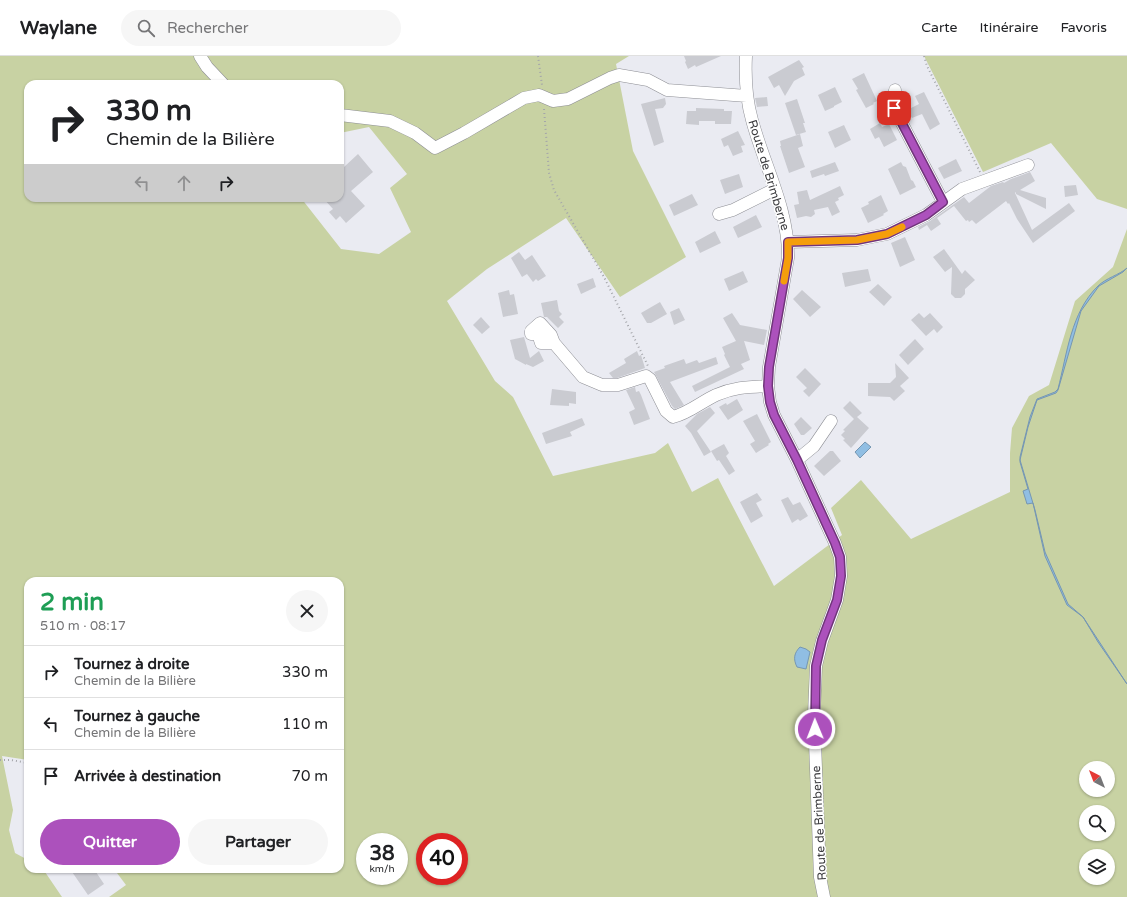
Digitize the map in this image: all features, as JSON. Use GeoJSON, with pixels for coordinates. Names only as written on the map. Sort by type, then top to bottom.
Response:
{"type":"FeatureCollection","features":[{"type":"Feature","properties":{"kind":"street"},"geometry":{"type":"LineString","coordinates":[[200,56],[207,67],[219,80]]}},
{"type":"Feature","properties":{"kind":"street","name":"Route de Brimberne"},"geometry":{"type":"LineString","coordinates":[[746,56],[747,96],[752,119],[785,223],[788,242],[788,258],[769,367],[768,386],[770,402],[774,415],[797,460],[840,557],[841,576],[837,600],[822,640],[816,666],[814,715],[820,877],[824,897]]}},
{"type":"Feature","properties":{"kind":"street"},"geometry":{"type":"LineString","coordinates":[[344,115],[390,121],[415,133],[435,148],[524,98],[539,95],[553,100],[568,99],[619,75],[648,80],[667,90],[747,96]]}},
{"type":"Feature","properties":{"kind":"street"},"geometry":{"type":"LineString","coordinates":[[895,90],[894,108],[943,202]]}},
{"type":"Feature","properties":{"kind":"street"},"geometry":{"type":"LineString","coordinates":[[788,242],[857,240],[887,234],[926,215],[962,189],[1028,165]]}},
{"type":"Feature","properties":{"kind":"street"},"geometry":{"type":"LineString","coordinates":[[719,214],[733,210],[775,190]]}},
{"type":"Feature","properties":{"kind":"street"},"geometry":{"type":"LineString","coordinates":[[554,342],[583,377],[602,385],[618,385],[646,376],[650,379],[666,411],[673,417],[682,414],[715,396],[739,387],[768,386]]}},
{"type":"Feature","properties":{"kind":"street"},"geometry":{"type":"LineString","coordinates":[[797,460],[814,446],[831,421]]}},
{"type":"Feature","properties":{"kind":"path"},"geometry":{"type":"LineString","coordinates":[[538,56],[549,173],[554,190],[604,277],[650,370]]}},
{"type":"Feature","properties":{"kind":"path"},"geometry":{"type":"LineString","coordinates":[[924,56],[927,66],[984,180]]}},
{"type":"Feature","properties":{"kind":"path"},"geometry":{"type":"LineString","coordinates":[[0,760],[24,762]]}},
{"type":"Feature","properties":{"kind":"green space"},"geometry":{"type":"Polygon","coordinates":[[[0,56],[629,56],[616,64],[633,151],[686,257],[620,297],[566,218],[487,269],[447,301],[495,381],[513,397],[553,476],[655,453],[668,443],[692,492],[718,478],[774,586],[842,535],[831,508],[861,480],[911,539],[1010,492],[1010,453],[1012,428],[1029,396],[1049,385],[1075,301],[1113,267],[1127,229],[1127,897],[109,897],[126,885],[117,873],[344,873],[344,577],[24,577],[24,759],[2,756],[13,810],[9,830],[15,853],[24,858],[24,873],[46,873],[62,897],[0,897],[0,56]]]}},
{"type":"Feature","properties":{"kind":"green space"},"geometry":{"type":"Polygon","coordinates":[[[924,56],[1127,56],[1127,209],[1097,199],[1051,143],[983,172],[924,56]]]}},
{"type":"Feature","properties":{"kind":"water"},"geometry":{"type":"Polygon","coordinates":[[[1127,268],[1123,272],[1099,286],[1081,311],[1058,390],[1056,393],[1037,400],[1028,427],[1020,460],[1030,417],[1037,399],[1055,392],[1058,389],[1071,334],[1082,308],[1089,296],[1098,286],[1127,268]]]}},
{"type":"Feature","properties":{"kind":"water"},"geometry":{"type":"Polygon","coordinates":[[[865,442],[871,447],[860,458],[855,452],[865,442]]]}},
{"type":"Feature","properties":{"kind":"water"},"geometry":{"type":"Polygon","coordinates":[[[1020,460],[1033,503],[1027,504],[1023,491],[1028,489],[1020,460]]]}},
{"type":"Feature","properties":{"kind":"water"},"geometry":{"type":"Polygon","coordinates":[[[1033,504],[1045,552],[1068,604],[1083,617],[1067,605],[1045,556],[1033,504]]]}},
{"type":"Feature","properties":{"kind":"water"},"geometry":{"type":"Polygon","coordinates":[[[1083,617],[1127,684],[1098,642],[1083,617]]]}},
{"type":"Feature","properties":{"kind":"water"},"geometry":{"type":"Polygon","coordinates":[[[800,647],[810,652],[806,669],[797,667],[795,661],[795,654],[800,647]]]}},
{"type":"Feature","properties":{"kind":"building"},"geometry":{"type":"Polygon","coordinates":[[[684,56],[721,56],[688,69],[684,56]]]}},
{"type":"Feature","properties":{"kind":"building"},"geometry":{"type":"Polygon","coordinates":[[[799,60],[804,67],[802,68],[805,75],[794,81],[785,96],[779,85],[774,88],[768,77],[799,60]]]}},
{"type":"Feature","properties":{"kind":"building"},"geometry":{"type":"Polygon","coordinates":[[[864,73],[877,101],[866,108],[852,79],[864,73]]]}},
{"type":"Feature","properties":{"kind":"building"},"geometry":{"type":"Polygon","coordinates":[[[835,87],[842,102],[825,111],[818,95],[835,87]]]}},
{"type":"Feature","properties":{"kind":"building"},"geometry":{"type":"Polygon","coordinates":[[[924,92],[940,124],[930,130],[922,114],[912,118],[907,110],[919,104],[915,96],[924,92]]]}},
{"type":"Feature","properties":{"kind":"building"},"geometry":{"type":"Polygon","coordinates":[[[767,97],[768,106],[757,107],[755,98],[767,97]]]}},
{"type":"Feature","properties":{"kind":"building"},"geometry":{"type":"Polygon","coordinates":[[[665,98],[666,104],[663,108],[655,109],[664,142],[654,146],[641,104],[665,98]]]}},
{"type":"Feature","properties":{"kind":"building"},"geometry":{"type":"Polygon","coordinates":[[[797,99],[805,123],[803,123],[806,132],[796,135],[785,103],[797,99]]]}},
{"type":"Feature","properties":{"kind":"building"},"geometry":{"type":"Polygon","coordinates":[[[696,108],[724,109],[724,111],[732,111],[731,124],[715,124],[715,121],[699,121],[699,125],[686,124],[687,111],[696,111],[696,108]]]}},
{"type":"Feature","properties":{"kind":"building"},"geometry":{"type":"Polygon","coordinates":[[[880,123],[882,127],[889,124],[897,140],[884,147],[879,137],[875,139],[870,129],[880,123]]]}},
{"type":"Feature","properties":{"kind":"building"},"geometry":{"type":"Polygon","coordinates":[[[844,125],[851,140],[835,148],[828,132],[844,125]]]}},
{"type":"Feature","properties":{"kind":"building"},"geometry":{"type":"Polygon","coordinates":[[[738,131],[745,145],[741,146],[743,152],[733,156],[728,145],[724,147],[721,139],[738,131]]]}},
{"type":"Feature","properties":{"kind":"building"},"geometry":{"type":"Polygon","coordinates":[[[800,134],[803,146],[798,148],[805,167],[789,173],[780,146],[780,141],[800,134]]]}},
{"type":"Feature","properties":{"kind":"building"},"geometry":{"type":"Polygon","coordinates":[[[358,154],[373,172],[351,191],[365,206],[346,223],[340,216],[336,220],[329,212],[333,209],[327,202],[344,202],[344,167],[358,154]]]}},
{"type":"Feature","properties":{"kind":"building"},"geometry":{"type":"Polygon","coordinates":[[[956,159],[962,171],[944,179],[938,168],[956,159]]]}},
{"type":"Feature","properties":{"kind":"building"},"geometry":{"type":"Polygon","coordinates":[[[835,162],[839,171],[825,176],[824,174],[812,178],[810,171],[835,162]]]}},
{"type":"Feature","properties":{"kind":"building"},"geometry":{"type":"Polygon","coordinates":[[[901,162],[903,166],[906,167],[911,180],[916,187],[900,195],[888,169],[901,162]]]}},
{"type":"Feature","properties":{"kind":"building"},"geometry":{"type":"Polygon","coordinates":[[[1030,172],[1035,181],[1020,190],[1046,198],[1046,209],[1016,194],[1016,192],[1015,193],[1032,230],[1069,203],[1075,211],[1033,243],[1017,219],[1009,203],[1008,204],[1006,201],[976,224],[972,220],[969,222],[968,220],[966,221],[954,206],[937,218],[941,224],[931,231],[927,225],[919,230],[918,227],[930,221],[964,197],[969,203],[991,186],[1004,183],[1030,172]]]}},
{"type":"Feature","properties":{"kind":"building"},"geometry":{"type":"Polygon","coordinates":[[[739,174],[743,187],[725,194],[720,180],[739,174]]]}},
{"type":"Feature","properties":{"kind":"building"},"geometry":{"type":"Polygon","coordinates":[[[1076,185],[1078,195],[1065,197],[1064,186],[1076,185]]]}},
{"type":"Feature","properties":{"kind":"building"},"geometry":{"type":"Polygon","coordinates":[[[840,186],[844,195],[838,198],[839,200],[835,202],[840,212],[832,216],[828,207],[814,210],[815,214],[811,217],[806,216],[797,218],[794,205],[799,204],[797,192],[807,190],[810,200],[840,186]]]}},
{"type":"Feature","properties":{"kind":"building"},"geometry":{"type":"Polygon","coordinates":[[[692,194],[698,205],[674,216],[669,205],[692,194]]]}},
{"type":"Feature","properties":{"kind":"building"},"geometry":{"type":"Polygon","coordinates":[[[881,195],[888,211],[883,214],[884,215],[868,223],[861,208],[869,204],[868,202],[881,195]]]}},
{"type":"Feature","properties":{"kind":"building"},"geometry":{"type":"Polygon","coordinates":[[[756,215],[762,227],[738,238],[733,227],[756,215]]]}},
{"type":"Feature","properties":{"kind":"building"},"geometry":{"type":"Polygon","coordinates":[[[715,231],[721,243],[700,253],[695,242],[715,231]]]}},
{"type":"Feature","properties":{"kind":"building"},"geometry":{"type":"Polygon","coordinates":[[[905,237],[915,260],[900,267],[891,243],[905,237]]]}},
{"type":"Feature","properties":{"kind":"building"},"geometry":{"type":"Polygon","coordinates":[[[944,249],[962,274],[965,270],[975,280],[965,289],[965,294],[961,298],[955,298],[951,294],[952,267],[945,272],[933,257],[944,249]]]}},
{"type":"Feature","properties":{"kind":"building"},"geometry":{"type":"Polygon","coordinates":[[[519,252],[525,260],[532,255],[546,276],[538,281],[536,279],[533,282],[527,274],[522,277],[511,258],[519,252]]]}},
{"type":"Feature","properties":{"kind":"building"},"geometry":{"type":"Polygon","coordinates":[[[868,269],[871,281],[845,287],[842,273],[868,269]]]}},
{"type":"Feature","properties":{"kind":"building"},"geometry":{"type":"Polygon","coordinates":[[[743,271],[748,282],[729,291],[724,279],[743,271]]]}},
{"type":"Feature","properties":{"kind":"building"},"geometry":{"type":"Polygon","coordinates":[[[593,278],[596,287],[581,294],[577,284],[593,278]]]}},
{"type":"Feature","properties":{"kind":"building"},"geometry":{"type":"Polygon","coordinates":[[[878,284],[892,297],[884,306],[869,292],[878,284]]]}},
{"type":"Feature","properties":{"kind":"building"},"geometry":{"type":"Polygon","coordinates":[[[509,290],[510,295],[514,294],[518,314],[503,317],[498,293],[509,290]]]}},
{"type":"Feature","properties":{"kind":"building"},"geometry":{"type":"Polygon","coordinates":[[[802,290],[821,307],[810,317],[793,299],[802,290]]]}},
{"type":"Feature","properties":{"kind":"building"},"geometry":{"type":"Polygon","coordinates":[[[557,300],[559,311],[562,314],[559,317],[564,322],[558,328],[547,317],[544,317],[541,303],[557,300]]]}},
{"type":"Feature","properties":{"kind":"building"},"geometry":{"type":"Polygon","coordinates":[[[660,302],[667,314],[651,323],[647,323],[641,313],[660,302]]]}},
{"type":"Feature","properties":{"kind":"building"},"geometry":{"type":"Polygon","coordinates":[[[679,308],[685,320],[674,325],[670,312],[679,308]]]}},
{"type":"Feature","properties":{"kind":"building"},"geometry":{"type":"Polygon","coordinates":[[[732,313],[740,325],[767,330],[764,345],[744,341],[750,360],[741,364],[744,369],[695,392],[692,386],[730,367],[722,347],[736,341],[723,318],[732,313]]]}},
{"type":"Feature","properties":{"kind":"building"},"geometry":{"type":"Polygon","coordinates":[[[919,313],[924,318],[930,313],[943,327],[937,333],[934,329],[926,336],[911,320],[919,313]]]}},
{"type":"Feature","properties":{"kind":"building"},"geometry":{"type":"Polygon","coordinates":[[[481,317],[490,327],[482,334],[473,325],[481,317]]]}},
{"type":"Feature","properties":{"kind":"building"},"geometry":{"type":"Polygon","coordinates":[[[524,337],[530,358],[539,351],[544,361],[533,367],[515,359],[510,340],[524,337]]]}},
{"type":"Feature","properties":{"kind":"building"},"geometry":{"type":"Polygon","coordinates":[[[915,339],[924,349],[908,365],[899,355],[915,339]]]}},
{"type":"Feature","properties":{"kind":"building"},"geometry":{"type":"Polygon","coordinates":[[[637,351],[639,356],[641,355],[645,368],[613,378],[609,373],[626,363],[624,359],[637,351]]]}},
{"type":"Feature","properties":{"kind":"building"},"geometry":{"type":"Polygon","coordinates":[[[716,357],[718,364],[670,382],[684,405],[675,409],[654,372],[665,368],[664,366],[684,359],[686,364],[697,360],[699,363],[716,357]]]}},
{"type":"Feature","properties":{"kind":"building"},"geometry":{"type":"Polygon","coordinates":[[[895,363],[909,378],[900,386],[905,391],[894,401],[890,397],[868,396],[868,383],[890,383],[896,377],[895,363]]]}},
{"type":"Feature","properties":{"kind":"building"},"geometry":{"type":"Polygon","coordinates":[[[805,368],[821,384],[809,397],[803,391],[807,388],[796,377],[805,368]]]}},
{"type":"Feature","properties":{"kind":"building"},"geometry":{"type":"Polygon","coordinates":[[[635,387],[636,392],[639,391],[641,395],[650,419],[634,425],[629,412],[635,409],[626,390],[635,387]]]}},
{"type":"Feature","properties":{"kind":"building"},"geometry":{"type":"Polygon","coordinates":[[[552,389],[576,392],[576,404],[569,403],[569,406],[550,405],[552,389]]]}},
{"type":"Feature","properties":{"kind":"building"},"geometry":{"type":"Polygon","coordinates":[[[737,399],[743,410],[728,420],[719,407],[726,403],[727,405],[737,399]]]}},
{"type":"Feature","properties":{"kind":"building"},"geometry":{"type":"Polygon","coordinates":[[[850,401],[862,413],[857,417],[869,428],[851,448],[843,440],[845,439],[841,435],[845,431],[843,430],[854,419],[843,408],[850,401]]]}},
{"type":"Feature","properties":{"kind":"building"},"geometry":{"type":"Polygon","coordinates":[[[710,407],[715,413],[697,431],[711,452],[704,456],[691,433],[685,426],[697,414],[710,407]]]}},
{"type":"Feature","properties":{"kind":"building"},"geometry":{"type":"Polygon","coordinates":[[[757,414],[771,442],[768,444],[769,445],[756,453],[750,444],[755,441],[743,421],[757,414]]]}},
{"type":"Feature","properties":{"kind":"building"},"geometry":{"type":"Polygon","coordinates":[[[801,417],[812,428],[804,435],[801,435],[794,424],[801,417]]]}},
{"type":"Feature","properties":{"kind":"building"},"geometry":{"type":"Polygon","coordinates":[[[582,418],[585,425],[570,432],[572,436],[546,444],[542,433],[582,418]]]}},
{"type":"Feature","properties":{"kind":"building"},"geometry":{"type":"Polygon","coordinates":[[[724,444],[729,453],[726,456],[735,471],[729,475],[711,451],[724,444]]]}},
{"type":"Feature","properties":{"kind":"building"},"geometry":{"type":"Polygon","coordinates":[[[830,451],[833,451],[841,461],[824,476],[814,466],[830,451]]]}},
{"type":"Feature","properties":{"kind":"building"},"geometry":{"type":"Polygon","coordinates":[[[757,493],[762,500],[756,503],[763,516],[751,523],[740,502],[757,493]]]}},
{"type":"Feature","properties":{"kind":"building"},"geometry":{"type":"Polygon","coordinates":[[[788,497],[793,505],[800,502],[808,516],[800,521],[798,519],[792,523],[781,500],[788,497]]]}},
{"type":"Feature","properties":{"kind":"building"},"geometry":{"type":"Polygon","coordinates":[[[73,873],[97,873],[104,884],[88,895],[73,873]]]}},
{"type":"Feature","properties":{"kind":"slow traffic"},"geometry":{"type":"LineString","coordinates":[[784,281],[788,258],[788,242],[857,240],[887,234],[902,227]]}},
{"type":"Feature","properties":{"kind":"route"},"geometry":{"type":"LineString","coordinates":[[815,729],[814,715],[816,666],[822,640],[837,600],[841,576],[840,557],[797,460],[774,415],[770,402],[768,386],[769,367],[788,258],[788,242],[857,240],[887,234],[926,215],[943,202],[894,108]]}}]}
